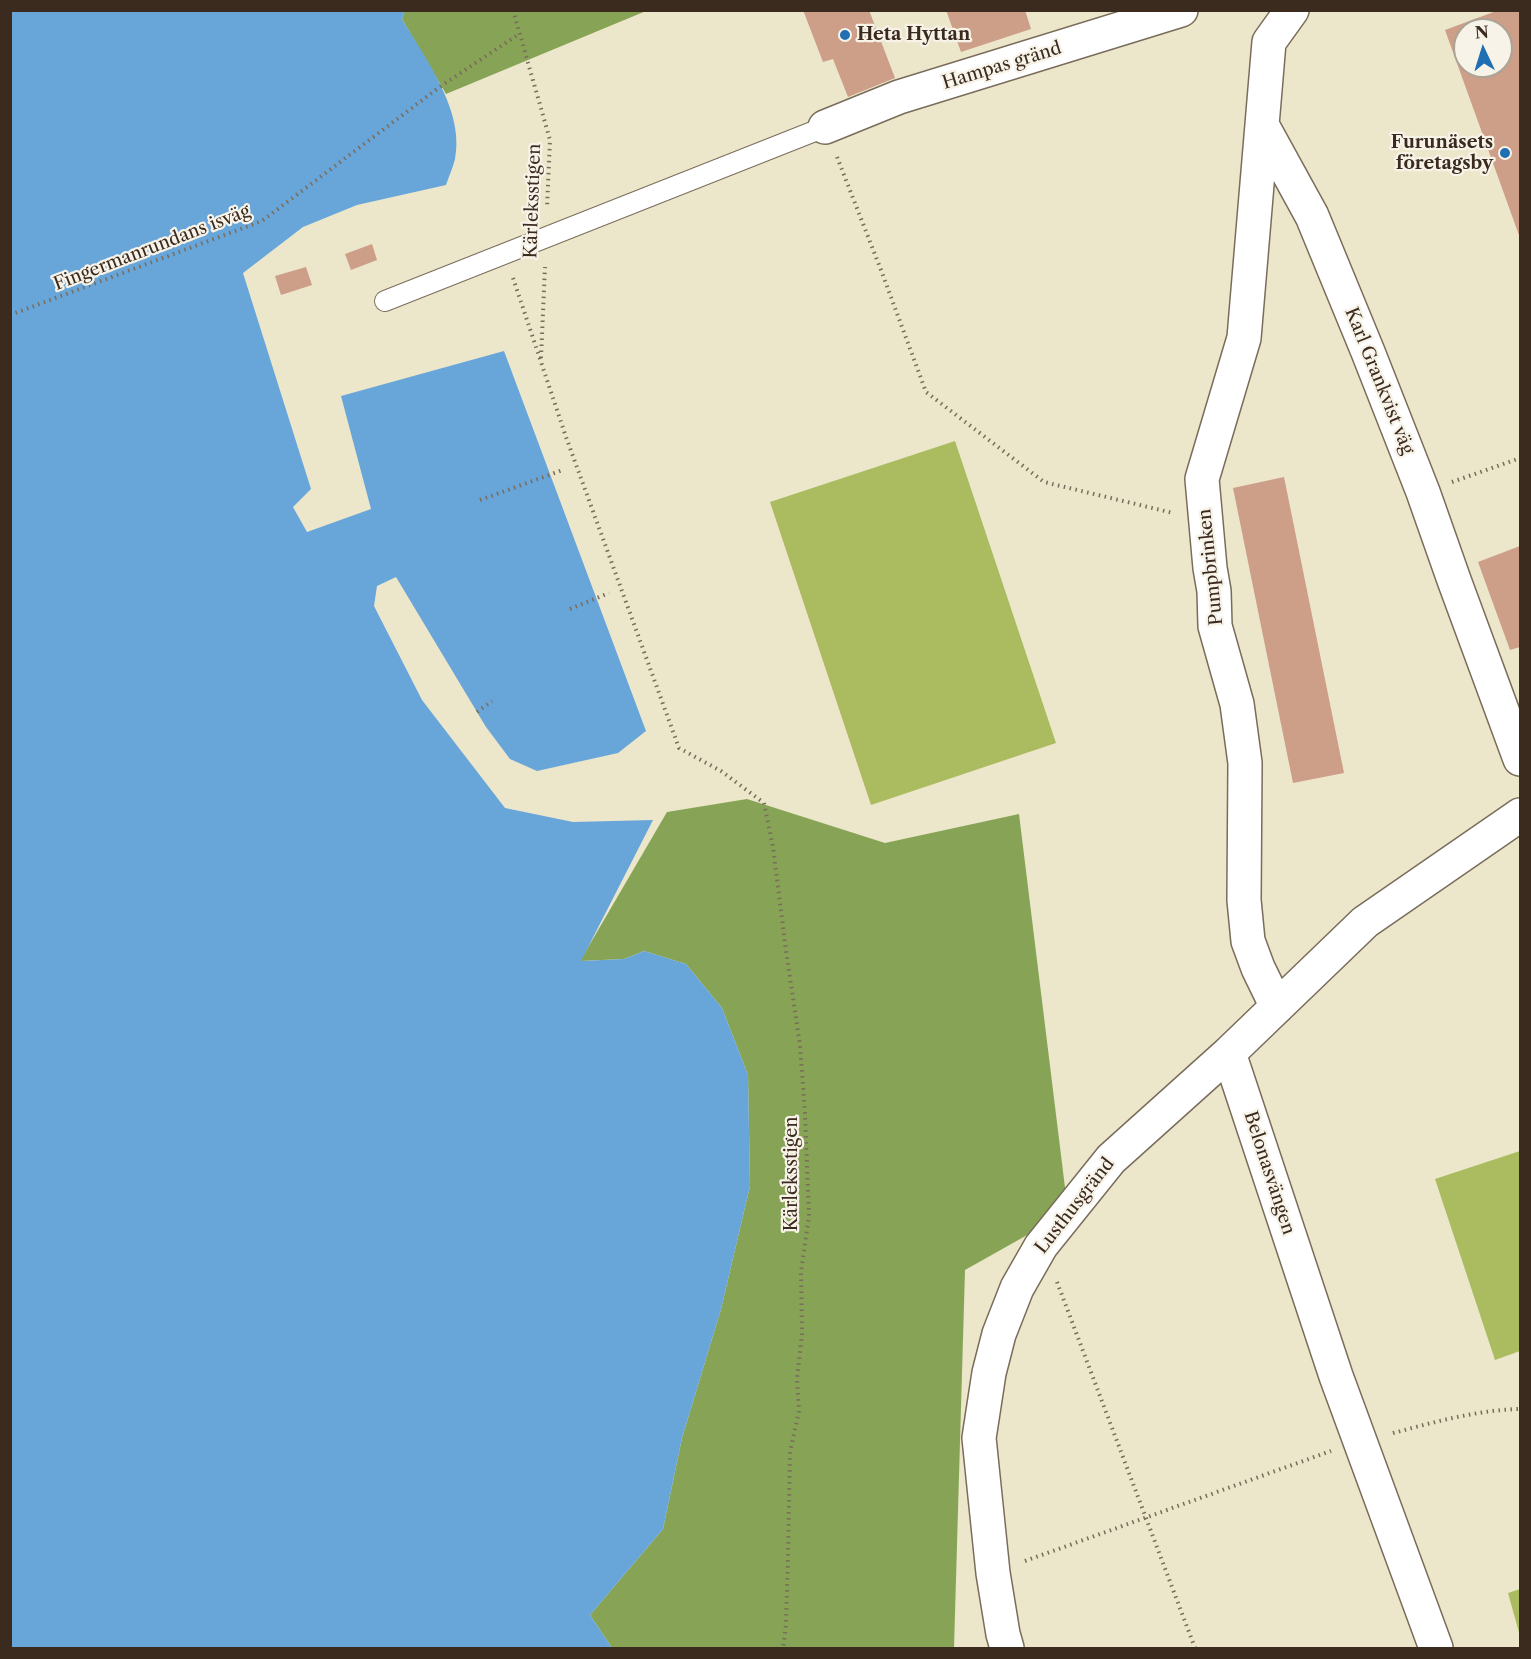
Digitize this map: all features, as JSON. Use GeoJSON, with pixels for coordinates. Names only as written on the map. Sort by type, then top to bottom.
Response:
{"type":"FeatureCollection","features":[{"type":"Feature","properties":{"kind":"street","name":"Hampas gränd"},"geometry":{"type":"LineString","coordinates":[[825,127],[899,97],[1181,10]]}},
{"type":"Feature","properties":{"kind":"street"},"geometry":{"type":"LineString","coordinates":[[1262,125],[1269,42],[1292,10]]}},
{"type":"Feature","properties":{"kind":"street","name":"Karl Grankvist väg"},"geometry":{"type":"LineString","coordinates":[[1262,125],[1312,216],[1368,352],[1423,492],[1521,759]]}},
{"type":"Feature","properties":{"kind":"street","name":"Pumpbrinken"},"geometry":{"type":"LineString","coordinates":[[1262,125],[1244,338],[1202,478],[1214,591],[1215,626],[1237,704],[1245,763],[1244,900],[1248,941],[1277,1007]]}},
{"type":"Feature","properties":{"kind":"street"},"geometry":{"type":"LineString","coordinates":[[1229,1053],[1365,922],[1521,815]]}},
{"type":"Feature","properties":{"kind":"street","name":"Lusthusgränd"},"geometry":{"type":"LineString","coordinates":[[1007,1648],[993,1573],[979,1438],[989,1373],[999,1334],[1017,1288],[1041,1246],[1111,1159],[1229,1053]]}},
{"type":"Feature","properties":{"kind":"street","name":"Belonasvängen"},"geometry":{"type":"LineString","coordinates":[[1229,1053],[1332,1364],[1436,1648]]}},
{"type":"Feature","properties":{"kind":"lane"},"geometry":{"type":"LineString","coordinates":[[386,301],[825,127]]}},
{"type":"Feature","properties":{"kind":"path","name":"Kärleksstigen"},"geometry":{"type":"LineString","coordinates":[[513,10],[550,140],[541,362],[679,748],[722,771],[764,803],[773,847],[800,1045],[805,1113],[808,1216],[801,1272],[802,1334],[797,1379],[799,1411],[790,1452],[788,1569],[783,1648]]}},
{"type":"Feature","properties":{"kind":"path","name":"Fingermanrundans isväg"},"geometry":{"type":"LineString","coordinates":[[10,315],[262,221],[441,86],[519,34]]}},
{"type":"Feature","properties":{"kind":"path"},"geometry":{"type":"LineString","coordinates":[[825,127],[926,392],[1044,482],[1206,521]]}},
{"type":"Feature","properties":{"kind":"path"},"geometry":{"type":"LineString","coordinates":[[505,253],[541,362]]}},
{"type":"Feature","properties":{"kind":"path"},"geometry":{"type":"LineString","coordinates":[[1423,492],[1521,458]]}},
{"type":"Feature","properties":{"kind":"path"},"geometry":{"type":"LineString","coordinates":[[480,500],[563,470]]}},
{"type":"Feature","properties":{"kind":"path"},"geometry":{"type":"LineString","coordinates":[[570,609],[609,593]]}},
{"type":"Feature","properties":{"kind":"path"},"geometry":{"type":"LineString","coordinates":[[477,712],[492,701]]}},
{"type":"Feature","properties":{"kind":"path"},"geometry":{"type":"LineString","coordinates":[[1041,1246],[1052,1268],[1196,1648]]}},
{"type":"Feature","properties":{"kind":"path"},"geometry":{"type":"LineString","coordinates":[[993,1573],[1360,1441],[1463,1415],[1499,1409],[1521,1409]]}},
{"type":"Feature","properties":{"kind":"green space"},"geometry":{"type":"Polygon","coordinates":[[[405,10],[646,11],[446,94],[402,19],[405,10]]]}},
{"type":"Feature","properties":{"kind":"green space"},"geometry":{"type":"Polygon","coordinates":[[[955,441],[1056,743],[871,805],[770,502],[955,441]]]}},
{"type":"Feature","properties":{"kind":"green space"},"geometry":{"type":"Polygon","coordinates":[[[747,799],[885,843],[1019,814],[1068,1212],[965,1270],[954,1648],[612,1648],[590,1615],[663,1529],[682,1438],[721,1309],[750,1186],[748,1075],[722,1008],[686,964],[644,951],[624,959],[580,961],[667,812],[747,799]]]}},
{"type":"Feature","properties":{"kind":"green space"},"geometry":{"type":"Polygon","coordinates":[[[1520,1151],[1520,1351],[1495,1360],[1435,1179],[1520,1151]]]}},
{"type":"Feature","properties":{"kind":"green space"},"geometry":{"type":"Polygon","coordinates":[[[1520,1589],[1520,1636],[1508,1593],[1520,1589]]]}},
{"type":"Feature","properties":{"kind":"water"},"geometry":{"type":"Polygon","coordinates":[[[11,10],[405,11],[402,19],[432,68],[449,104],[457,141],[455,159],[446,185],[357,205],[303,227],[243,273],[311,489],[293,507],[307,532],[371,509],[341,396],[504,351],[646,731],[618,753],[537,771],[510,759],[486,727],[396,577],[377,586],[374,606],[422,700],[505,808],[573,822],[653,820],[581,961],[624,959],[644,951],[686,964],[722,1008],[748,1075],[750,1186],[721,1309],[682,1438],[663,1529],[590,1615],[612,1648],[11,1648],[11,10]]]}},
{"type":"Feature","properties":{"kind":"building","name":"Heta Hyttan"},"geometry":{"type":"Polygon","coordinates":[[[803,10],[869,10],[895,78],[848,97],[833,59],[823,62],[803,10]]]}},
{"type":"Feature","properties":{"kind":"building"},"geometry":{"type":"Polygon","coordinates":[[[946,10],[1025,10],[1031,29],[961,52],[946,10]]]}},
{"type":"Feature","properties":{"kind":"building","name":"Furunäsets företagsby"},"geometry":{"type":"Polygon","coordinates":[[[1499,10],[1520,10],[1520,238],[1462,78],[1513,78],[1513,18],[1477,18],[1499,10]]]}},
{"type":"Feature","properties":{"kind":"building","name":"Furunäsets företagsby"},"geometry":{"type":"Polygon","coordinates":[[[1453,27],[1453,52],[1445,30],[1453,27]]]}},
{"type":"Feature","properties":{"kind":"building"},"geometry":{"type":"Polygon","coordinates":[[[372,244],[377,260],[351,270],[345,254],[372,244]]]}},
{"type":"Feature","properties":{"kind":"building"},"geometry":{"type":"Polygon","coordinates":[[[306,267],[312,285],[281,295],[275,276],[306,267]]]}},
{"type":"Feature","properties":{"kind":"building"},"geometry":{"type":"Polygon","coordinates":[[[1284,477],[1344,773],[1293,783],[1233,488],[1284,477]]]}},
{"type":"Feature","properties":{"kind":"building"},"geometry":{"type":"Polygon","coordinates":[[[1520,546],[1520,647],[1510,650],[1478,562],[1520,546]]]}},
{"type":"Feature","properties":{"kind":"place","name":"Heta Hyttan"},"geometry":{"type":"Point","coordinates":[845,35]}},
{"type":"Feature","properties":{"kind":"place","name":"Furunäsets företagsby"},"geometry":{"type":"Point","coordinates":[1505,153]}}]}
